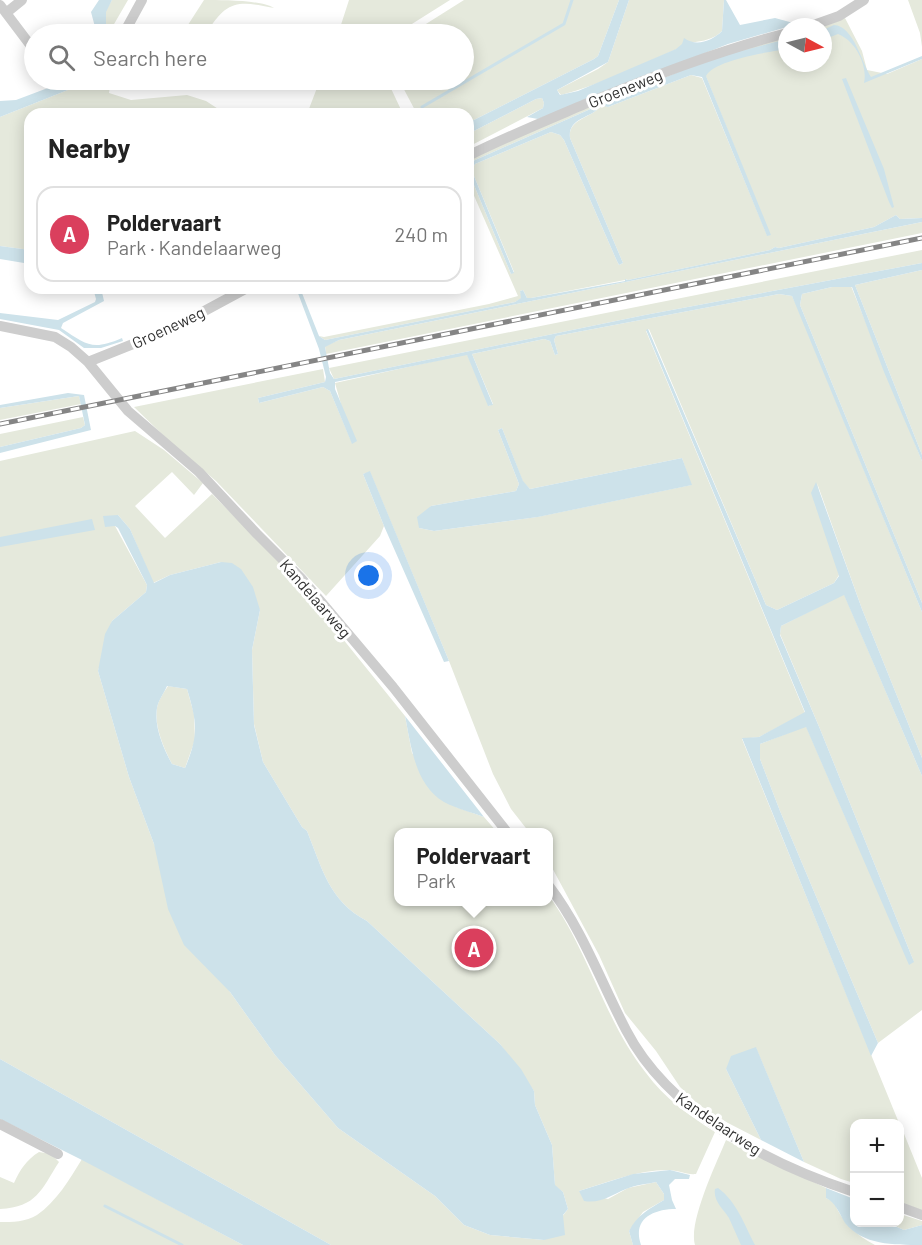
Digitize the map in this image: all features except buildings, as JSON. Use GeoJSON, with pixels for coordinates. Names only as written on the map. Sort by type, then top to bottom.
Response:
{"type":"FeatureCollection","features":[{"type":"Feature","properties":{"kind":"street"},"geometry":{"type":"LineString","coordinates":[[22,0],[3,9],[24,37]]}},
{"type":"Feature","properties":{"kind":"street"},"geometry":{"type":"LineString","coordinates":[[128,24],[142,0]]}},
{"type":"Feature","properties":{"kind":"street"},"geometry":{"type":"LineString","coordinates":[[832,18],[864,0]]}},
{"type":"Feature","properties":{"kind":"street","name":"Groeneweg"},"geometry":{"type":"LineString","coordinates":[[474,153],[529,127],[686,64],[729,48],[778,35]]}},
{"type":"Feature","properties":{"kind":"street","name":"Groeneweg"},"geometry":{"type":"LineString","coordinates":[[88,362],[173,328],[236,294]]}},
{"type":"Feature","properties":{"kind":"street","name":"Kandelaarweg"},"geometry":{"type":"LineString","coordinates":[[0,326],[55,337],[88,362],[128,411],[199,472],[301,578],[393,687],[504,828]]}},
{"type":"Feature","properties":{"kind":"street","name":"Kandelaarweg"},"geometry":{"type":"LineString","coordinates":[[553,892],[585,946],[638,1050],[669,1089],[699,1114],[751,1146],[820,1180],[850,1190]]}},
{"type":"Feature","properties":{"kind":"street"},"geometry":{"type":"LineString","coordinates":[[0,1124],[58,1154]]}},
{"type":"Feature","properties":{"kind":"street"},"geometry":{"type":"LineString","coordinates":[[904,1208],[922,1215]]}},
{"type":"Feature","properties":{"kind":"shaded area"},"geometry":{"type":"Polygon","coordinates":[[[112,0],[128,0],[114,24],[106,24],[105,12],[112,0]]]}},
{"type":"Feature","properties":{"kind":"shaded area"},"geometry":{"type":"Polygon","coordinates":[[[204,0],[251,2],[274,8],[241,4],[227,9],[212,24],[189,24],[204,0]]]}},
{"type":"Feature","properties":{"kind":"shaded area"},"geometry":{"type":"Polygon","coordinates":[[[349,0],[450,0],[412,24],[341,24],[349,0]]]}},
{"type":"Feature","properties":{"kind":"shaded area"},"geometry":{"type":"Polygon","coordinates":[[[464,0],[619,0],[598,56],[474,120],[474,108],[414,108],[404,90],[474,90],[474,24],[426,24],[464,0]]]}},
{"type":"Feature","properties":{"kind":"shaded area"},"geometry":{"type":"Polygon","coordinates":[[[629,0],[724,0],[722,31],[710,39],[687,44],[605,80],[561,95],[557,90],[608,62],[629,0]]]}},
{"type":"Feature","properties":{"kind":"shaded area"},"geometry":{"type":"Polygon","coordinates":[[[908,0],[922,0],[922,47],[920,33],[908,0]]]}},
{"type":"Feature","properties":{"kind":"shaded area"},"geometry":{"type":"Polygon","coordinates":[[[845,18],[862,51],[867,70],[887,74],[922,59],[922,218],[900,219],[896,215],[874,227],[628,280],[531,298],[527,298],[523,290],[520,291],[522,298],[515,302],[325,340],[319,336],[324,337],[489,304],[518,296],[474,196],[474,185],[511,274],[514,272],[474,176],[474,166],[551,132],[560,135],[564,140],[616,259],[619,265],[623,263],[570,138],[574,124],[597,110],[595,107],[474,161],[474,157],[528,131],[594,103],[597,104],[601,100],[685,68],[607,100],[603,105],[608,107],[691,75],[702,78],[767,235],[770,235],[699,63],[778,38],[778,72],[832,72],[832,23],[845,18]]]}},
{"type":"Feature","properties":{"kind":"shaded area"},"geometry":{"type":"Polygon","coordinates":[[[68,90],[109,90],[109,93],[131,100],[187,95],[206,101],[217,108],[24,108],[24,249],[0,246],[0,117],[68,90]]]}},
{"type":"Feature","properties":{"kind":"shaded area"},"geometry":{"type":"Polygon","coordinates":[[[316,90],[392,90],[400,108],[309,108],[316,90]]]}},
{"type":"Feature","properties":{"kind":"shaded area"},"geometry":{"type":"Polygon","coordinates":[[[542,98],[543,108],[474,144],[474,131],[542,98]]]}},
{"type":"Feature","properties":{"kind":"shaded area"},"geometry":{"type":"Polygon","coordinates":[[[922,222],[922,233],[326,354],[325,346],[339,340],[922,222]]]}},
{"type":"Feature","properties":{"kind":"shaded area"},"geometry":{"type":"Polygon","coordinates":[[[922,250],[922,263],[645,315],[334,379],[329,368],[922,250]]]}},
{"type":"Feature","properties":{"kind":"shaded area"},"geometry":{"type":"Polygon","coordinates":[[[922,270],[922,455],[855,285],[922,270]]]}},
{"type":"Feature","properties":{"kind":"shaded area"},"geometry":{"type":"Polygon","coordinates":[[[851,286],[922,461],[922,603],[800,305],[802,294],[832,287],[851,286]]]}},
{"type":"Feature","properties":{"kind":"shaded area"},"geometry":{"type":"Polygon","coordinates":[[[779,294],[792,296],[922,612],[922,758],[862,609],[817,483],[839,575],[834,583],[777,610],[766,605],[649,329],[646,331],[805,713],[759,737],[742,739],[897,1119],[850,1119],[850,1182],[804,1162],[756,1048],[726,1069],[761,1140],[699,1105],[680,1087],[656,1051],[625,1013],[599,955],[553,869],[553,828],[526,828],[511,809],[493,774],[449,661],[370,472],[363,474],[384,526],[380,536],[326,596],[216,481],[134,407],[323,369],[325,382],[258,398],[259,403],[323,387],[330,391],[352,443],[335,383],[467,354],[489,406],[493,404],[472,354],[544,339],[550,341],[555,355],[558,354],[554,340],[556,336],[779,294]],[[502,428],[498,430],[519,484],[516,491],[431,506],[419,528],[434,531],[537,517],[691,485],[682,458],[530,489],[523,482],[502,428]]]}},
{"type":"Feature","properties":{"kind":"shaded area"},"geometry":{"type":"Polygon","coordinates":[[[79,396],[81,404],[0,420],[0,408],[79,396]]]}},
{"type":"Feature","properties":{"kind":"shaded area"},"geometry":{"type":"Polygon","coordinates":[[[83,417],[85,425],[81,428],[0,447],[0,434],[83,417]]]}},
{"type":"Feature","properties":{"kind":"shaded area"},"geometry":{"type":"Polygon","coordinates":[[[135,431],[164,450],[203,483],[194,495],[172,472],[135,506],[165,538],[212,494],[284,566],[405,716],[412,753],[456,807],[484,817],[494,828],[394,828],[394,906],[553,906],[553,902],[575,939],[607,1008],[631,1052],[653,1082],[669,1098],[715,1132],[696,1174],[668,1170],[645,1172],[579,1191],[608,1199],[628,1188],[656,1182],[664,1194],[664,1200],[643,1212],[629,1231],[633,1245],[331,1245],[0,1059],[0,461],[135,431]],[[118,515],[115,526],[147,585],[146,592],[112,621],[98,671],[129,777],[154,844],[230,992],[275,1055],[338,1128],[435,1196],[464,1225],[490,1235],[544,1240],[568,1209],[563,1192],[555,1186],[552,1145],[535,1105],[534,1091],[500,1044],[367,921],[344,904],[328,882],[307,831],[302,827],[263,762],[254,724],[252,650],[260,610],[221,562],[170,575],[153,583],[130,529],[118,515]]]}},
{"type":"Feature","properties":{"kind":"shaded area"},"geometry":{"type":"Polygon","coordinates":[[[844,594],[922,776],[922,1010],[878,1043],[760,759],[760,744],[806,726],[854,837],[914,962],[780,634],[781,626],[844,594]]]}},
{"type":"Feature","properties":{"kind":"shaded area"},"geometry":{"type":"Polygon","coordinates":[[[168,686],[187,689],[194,714],[195,740],[185,768],[172,764],[158,730],[156,715],[158,705],[168,686]]]}},
{"type":"Feature","properties":{"kind":"shaded area"},"geometry":{"type":"Polygon","coordinates":[[[904,1134],[922,1178],[922,1213],[904,1206],[904,1134]]]}},
{"type":"Feature","properties":{"kind":"shaded area"},"geometry":{"type":"Polygon","coordinates":[[[726,1140],[826,1188],[826,1198],[834,1202],[845,1222],[875,1245],[695,1245],[694,1235],[699,1207],[726,1140]]]}},
{"type":"Feature","properties":{"kind":"shaded area"},"geometry":{"type":"Polygon","coordinates":[[[39,1152],[51,1154],[59,1162],[42,1189],[30,1201],[22,1205],[0,1209],[0,1177],[14,1183],[30,1158],[39,1152]]]}},
{"type":"Feature","properties":{"kind":"shaded area"},"geometry":{"type":"Polygon","coordinates":[[[82,1159],[243,1245],[0,1245],[0,1222],[24,1220],[44,1210],[56,1197],[82,1159]]]}},
{"type":"Feature","properties":{"kind":"shaded area"},"geometry":{"type":"Polygon","coordinates":[[[904,1215],[922,1221],[922,1225],[904,1230],[897,1227],[904,1227],[904,1215]]]}},
{"type":"Feature","properties":{"kind":"water"},"geometry":{"type":"Polygon","coordinates":[[[99,0],[112,0],[106,12],[106,24],[94,24],[91,12],[99,0]]]}},
{"type":"Feature","properties":{"kind":"water"},"geometry":{"type":"Polygon","coordinates":[[[619,0],[629,0],[608,62],[557,90],[560,95],[578,91],[676,49],[682,44],[684,38],[694,42],[704,42],[714,38],[722,31],[724,0],[740,25],[778,19],[778,30],[728,44],[538,119],[527,117],[543,108],[542,98],[474,131],[474,120],[598,56],[619,0]]]}},
{"type":"Feature","properties":{"kind":"water"},"geometry":{"type":"Polygon","coordinates":[[[832,26],[841,27],[852,38],[871,77],[922,56],[922,59],[864,83],[864,69],[859,55],[844,37],[838,34],[832,36],[832,26]]]}},
{"type":"Feature","properties":{"kind":"water"},"geometry":{"type":"Polygon","coordinates":[[[778,41],[778,51],[730,61],[711,70],[706,76],[771,235],[767,236],[702,77],[691,75],[608,107],[604,106],[603,103],[710,59],[778,41]]]}},
{"type":"Feature","properties":{"kind":"water"},"geometry":{"type":"Polygon","coordinates":[[[846,78],[884,169],[894,207],[892,208],[842,79],[846,78]]]}},
{"type":"Feature","properties":{"kind":"water"},"geometry":{"type":"Polygon","coordinates":[[[42,90],[68,90],[0,117],[0,101],[16,100],[42,90]]]}},
{"type":"Feature","properties":{"kind":"water"},"geometry":{"type":"Polygon","coordinates":[[[595,107],[597,110],[574,124],[570,138],[623,263],[619,265],[616,259],[560,135],[551,132],[474,166],[474,161],[595,107]]]}},
{"type":"Feature","properties":{"kind":"water"},"geometry":{"type":"Polygon","coordinates":[[[474,176],[514,273],[511,274],[474,185],[474,176]]]}},
{"type":"Feature","properties":{"kind":"water"},"geometry":{"type":"Polygon","coordinates":[[[896,215],[900,219],[922,218],[922,222],[339,340],[325,347],[330,373],[334,379],[645,315],[922,263],[922,270],[855,285],[922,455],[922,461],[884,372],[852,287],[832,287],[802,294],[800,305],[922,603],[922,612],[792,296],[779,294],[556,336],[554,340],[558,354],[555,355],[550,341],[544,339],[472,354],[493,405],[488,406],[467,355],[335,382],[335,389],[357,441],[352,444],[330,391],[323,387],[259,403],[258,398],[325,382],[326,377],[319,349],[298,294],[302,294],[319,336],[325,340],[515,302],[521,298],[520,291],[523,290],[527,298],[531,298],[625,281],[625,279],[874,227],[896,215]]]}},
{"type":"Feature","properties":{"kind":"water"},"geometry":{"type":"Polygon","coordinates":[[[0,246],[24,249],[24,263],[0,259],[0,246]]]}},
{"type":"Feature","properties":{"kind":"water"},"geometry":{"type":"Polygon","coordinates":[[[95,294],[102,294],[104,301],[63,323],[61,328],[77,339],[90,344],[103,344],[122,338],[123,341],[101,348],[84,348],[59,330],[0,319],[0,313],[58,320],[95,302],[95,294]]]}},
{"type":"Feature","properties":{"kind":"water"},"geometry":{"type":"Polygon","coordinates":[[[648,329],[766,605],[777,610],[834,583],[839,576],[811,493],[816,482],[862,609],[922,758],[922,776],[844,595],[781,626],[780,635],[914,962],[909,965],[806,727],[760,744],[760,759],[780,811],[878,1043],[871,1056],[742,738],[759,737],[805,712],[646,330],[648,329]]]}},
{"type":"Feature","properties":{"kind":"water"},"geometry":{"type":"Polygon","coordinates":[[[68,393],[84,395],[91,430],[0,453],[0,447],[81,428],[85,425],[79,396],[0,408],[0,405],[68,393]]]}},
{"type":"Feature","properties":{"kind":"water"},"geometry":{"type":"Polygon","coordinates":[[[502,428],[523,481],[530,489],[682,458],[692,485],[538,517],[434,531],[419,528],[417,517],[431,506],[516,491],[519,484],[498,430],[502,428]]]}},
{"type":"Feature","properties":{"kind":"water"},"geometry":{"type":"Polygon","coordinates":[[[370,471],[449,661],[444,662],[384,526],[363,474],[370,471]]]}},
{"type":"Feature","properties":{"kind":"water"},"geometry":{"type":"Polygon","coordinates":[[[118,515],[130,529],[154,583],[170,575],[221,562],[232,563],[241,569],[253,587],[260,610],[252,650],[254,725],[263,762],[302,827],[307,831],[328,882],[344,904],[367,921],[500,1044],[521,1069],[534,1091],[535,1105],[552,1145],[555,1185],[563,1192],[568,1209],[563,1215],[565,1235],[544,1240],[490,1235],[464,1225],[435,1196],[338,1128],[275,1055],[230,992],[184,945],[168,909],[154,844],[129,777],[98,671],[105,634],[112,621],[146,592],[147,585],[118,528],[105,527],[103,516],[118,515]],[[167,686],[156,715],[160,737],[172,764],[185,768],[193,746],[195,728],[187,689],[167,686]]]}},
{"type":"Feature","properties":{"kind":"water"},"geometry":{"type":"Polygon","coordinates":[[[92,519],[95,530],[0,547],[0,537],[92,519]]]}},
{"type":"Feature","properties":{"kind":"water"},"geometry":{"type":"Polygon","coordinates":[[[405,716],[484,817],[459,809],[434,795],[420,775],[405,716]]]}},
{"type":"Feature","properties":{"kind":"water"},"geometry":{"type":"Polygon","coordinates":[[[756,1047],[804,1162],[761,1140],[726,1069],[731,1056],[756,1047]]]}},
{"type":"Feature","properties":{"kind":"water"},"geometry":{"type":"Polygon","coordinates":[[[0,1059],[331,1245],[243,1245],[0,1119],[0,1059]]]}},
{"type":"Feature","properties":{"kind":"water"},"geometry":{"type":"Polygon","coordinates":[[[670,1170],[690,1175],[689,1179],[675,1179],[669,1185],[676,1209],[652,1214],[642,1222],[639,1228],[641,1245],[633,1245],[629,1231],[640,1217],[664,1200],[664,1194],[656,1182],[590,1202],[584,1201],[579,1191],[633,1174],[670,1170]]]}},
{"type":"Feature","properties":{"kind":"water"},"geometry":{"type":"Polygon","coordinates":[[[718,1188],[735,1207],[755,1245],[741,1245],[729,1218],[717,1201],[715,1189],[718,1188]]]}},
{"type":"Feature","properties":{"kind":"water"},"geometry":{"type":"Polygon","coordinates":[[[826,1188],[850,1197],[850,1227],[897,1227],[904,1230],[922,1225],[922,1245],[890,1244],[861,1236],[845,1223],[835,1205],[826,1198],[826,1188]]]}},
{"type":"Feature","properties":{"kind":"waterway"},"geometry":{"type":"LineString","coordinates":[[474,77],[564,24],[572,0]]}},
{"type":"Feature","properties":{"kind":"waterway"},"geometry":{"type":"LineString","coordinates":[[422,107],[451,90]]}},
{"type":"Feature","properties":{"kind":"waterway"},"geometry":{"type":"LineString","coordinates":[[105,1206],[182,1245]]}},
{"type":"Feature","properties":{"kind":"railway"},"geometry":{"type":"LineString","coordinates":[[0,424],[922,238]]}},
{"type":"Feature","properties":{"kind":"place","name":"Poldervaart"},"geometry":{"type":"Point","coordinates":[474,948]}}]}
